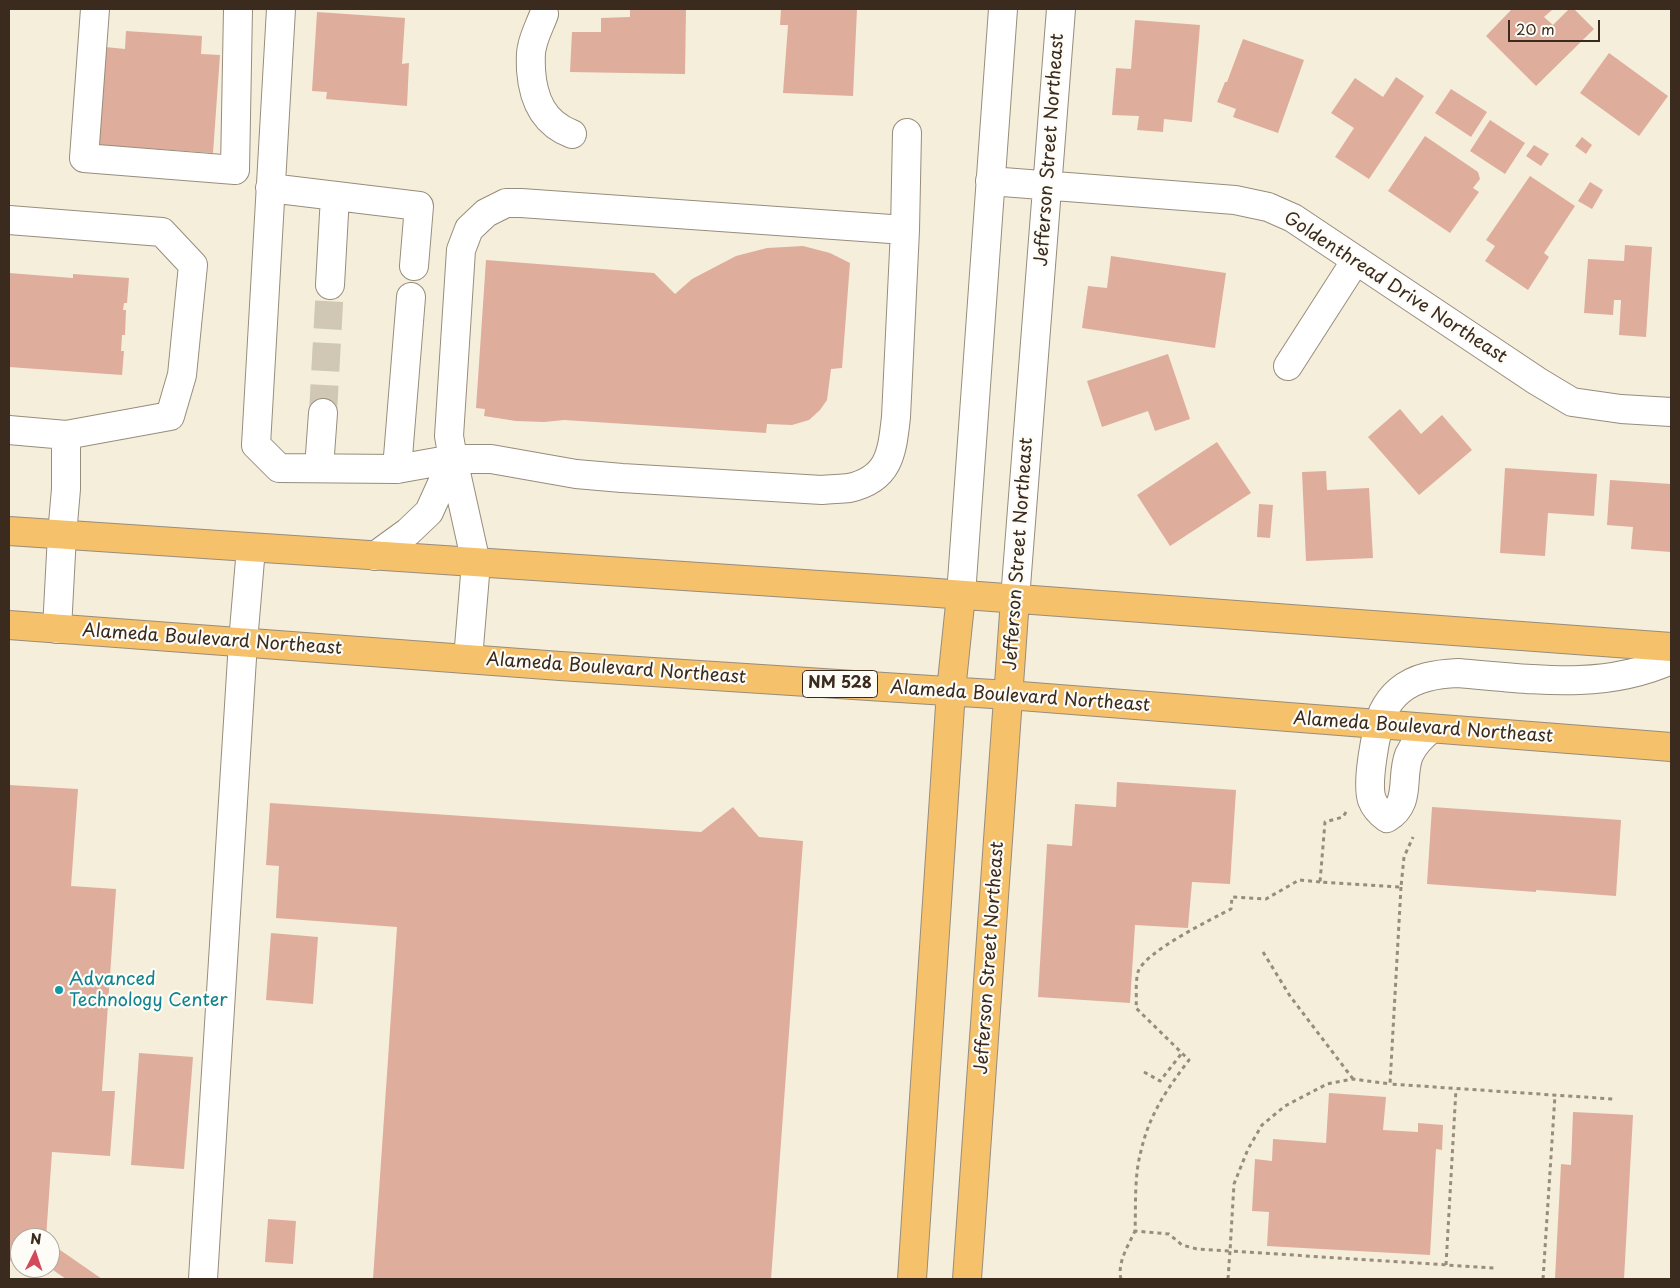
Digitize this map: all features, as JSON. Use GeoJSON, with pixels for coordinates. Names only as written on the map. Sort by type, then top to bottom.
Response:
{"type":"FeatureCollection","features":[{"type":"Feature","properties":{"kind":"main road"},"geometry":{"type":"LineString","coordinates":[[9,531],[961,595],[1671,647]]}},
{"type":"Feature","properties":{"kind":"main road"},"geometry":{"type":"LineString","coordinates":[[912,1279],[951,691],[961,595]]}},
{"type":"Feature","properties":{"kind":"main road","name":"Jefferson Street Northeast"},"geometry":{"type":"LineString","coordinates":[[967,1279],[1015,599]]}},
{"type":"Feature","properties":{"kind":"main road","name":"Alameda Boulevard Northeast"},"geometry":{"type":"LineString","coordinates":[[9,626],[1008,695],[1671,746]]}},
{"type":"Feature","properties":{"kind":"street"},"geometry":{"type":"LineString","coordinates":[[95,9],[84,158],[235,170],[238,9]]}},
{"type":"Feature","properties":{"kind":"street"},"geometry":{"type":"LineString","coordinates":[[281,9],[256,445],[279,468],[397,469],[453,459],[491,459],[576,474],[822,490],[849,488],[868,481],[880,473],[888,460],[893,444],[905,230],[907,133]]}},
{"type":"Feature","properties":{"kind":"street"},"geometry":{"type":"LineString","coordinates":[[961,595],[1003,9]]}},
{"type":"Feature","properties":{"kind":"street","name":"Jefferson Street Northeast"},"geometry":{"type":"LineString","coordinates":[[1015,599],[1060,9]]}},
{"type":"Feature","properties":{"kind":"street"},"geometry":{"type":"LineString","coordinates":[[544,14],[532,47],[532,85],[540,108],[547,117],[560,129],[572,134]]}},
{"type":"Feature","properties":{"kind":"street","name":"Goldenthread Drive Northeast"},"geometry":{"type":"LineString","coordinates":[[990,181],[1048,184],[1252,203],[1293,218],[1537,382],[1572,402],[1620,409],[1671,412]]}},
{"type":"Feature","properties":{"kind":"street"},"geometry":{"type":"LineString","coordinates":[[270,188],[419,206],[414,266]]}},
{"type":"Feature","properties":{"kind":"street"},"geometry":{"type":"LineString","coordinates":[[330,285],[335,196]]}},
{"type":"Feature","properties":{"kind":"street"},"geometry":{"type":"LineString","coordinates":[[468,659],[476,563],[449,436],[461,250],[469,230],[486,213],[506,203],[905,230]]}},
{"type":"Feature","properties":{"kind":"street"},"geometry":{"type":"LineString","coordinates":[[9,220],[162,232],[193,265],[182,375],[170,416],[66,435],[9,430]]}},
{"type":"Feature","properties":{"kind":"street"},"geometry":{"type":"LineString","coordinates":[[1288,366],[1356,260]]}},
{"type":"Feature","properties":{"kind":"street"},"geometry":{"type":"LineString","coordinates":[[397,469],[411,296]]}},
{"type":"Feature","properties":{"kind":"street"},"geometry":{"type":"LineString","coordinates":[[319,468],[323,413]]}},
{"type":"Feature","properties":{"kind":"street"},"geometry":{"type":"LineString","coordinates":[[57,629],[66,490],[66,435]]}},
{"type":"Feature","properties":{"kind":"street"},"geometry":{"type":"LineString","coordinates":[[375,556],[408,532],[429,512],[453,459]]}},
{"type":"Feature","properties":{"kind":"street"},"geometry":{"type":"LineString","coordinates":[[202,1279],[243,642],[251,548]]}},
{"type":"Feature","properties":{"kind":"street"},"geometry":{"type":"LineString","coordinates":[[1431,729],[1422,736],[1409,755],[1406,766],[1404,795],[1395,813],[1387,818],[1379,812],[1372,802],[1370,793],[1372,764],[1380,725],[1389,701],[1400,690],[1413,682],[1442,674],[1458,673],[1562,681],[1591,681],[1628,674],[1671,660]]}},
{"type":"Feature","properties":{"kind":"path"},"geometry":{"type":"LineString","coordinates":[[1320,882],[1324,822],[1343,817],[1347,811]]}},
{"type":"Feature","properties":{"kind":"path"},"geometry":{"type":"LineString","coordinates":[[1390,1084],[1401,887],[1404,857],[1414,834]]}},
{"type":"Feature","properties":{"kind":"path"},"geometry":{"type":"LineString","coordinates":[[1120,1279],[1119,1272],[1124,1253],[1135,1231],[1140,1152],[1149,1123],[1168,1088],[1189,1060],[1136,1008],[1138,971],[1149,959],[1187,931],[1231,909],[1232,897],[1266,899],[1299,880],[1401,887]]}},
{"type":"Feature","properties":{"kind":"path"},"geometry":{"type":"LineString","coordinates":[[1263,952],[1290,996],[1353,1079]]}},
{"type":"Feature","properties":{"kind":"path"},"geometry":{"type":"LineString","coordinates":[[1144,1072],[1160,1081],[1182,1053]]}},
{"type":"Feature","properties":{"kind":"path"},"geometry":{"type":"LineString","coordinates":[[1228,1279],[1234,1184],[1248,1148],[1262,1125],[1285,1106],[1327,1084],[1353,1079],[1390,1084],[1613,1099]]}},
{"type":"Feature","properties":{"kind":"path"},"geometry":{"type":"LineString","coordinates":[[1446,1265],[1456,1089]]}},
{"type":"Feature","properties":{"kind":"path"},"geometry":{"type":"LineString","coordinates":[[1542,1279],[1555,1095]]}},
{"type":"Feature","properties":{"kind":"path"},"geometry":{"type":"LineString","coordinates":[[1135,1231],[1169,1234],[1182,1245],[1197,1249],[1494,1268]]}},
{"type":"Feature","properties":{"kind":"building"},"geometry":{"type":"Polygon","coordinates":[[[630,9],[686,9],[685,74],[570,72],[572,32],[601,32],[601,18],[630,17],[630,9]]]}},
{"type":"Feature","properties":{"kind":"building"},"geometry":{"type":"Polygon","coordinates":[[[781,9],[857,9],[853,96],[783,93],[788,25],[780,25],[781,9]]]}},
{"type":"Feature","properties":{"kind":"building"},"geometry":{"type":"Polygon","coordinates":[[[1512,9],[1551,9],[1544,17],[1553,25],[1569,9],[1574,9],[1594,29],[1536,86],[1486,36],[1512,9]]]}},
{"type":"Feature","properties":{"kind":"building"},"geometry":{"type":"Polygon","coordinates":[[[317,12],[405,18],[402,64],[409,63],[407,106],[326,99],[327,92],[312,91],[317,12]]]}},
{"type":"Feature","properties":{"kind":"building"},"geometry":{"type":"Polygon","coordinates":[[[1135,20],[1200,25],[1192,122],[1164,119],[1163,132],[1137,130],[1139,116],[1112,115],[1116,68],[1131,69],[1135,20]]]}},
{"type":"Feature","properties":{"kind":"building"},"geometry":{"type":"Polygon","coordinates":[[[126,31],[202,36],[201,54],[220,55],[213,153],[99,145],[105,47],[125,49],[126,31]]]}},
{"type":"Feature","properties":{"kind":"building"},"geometry":{"type":"Polygon","coordinates":[[[1243,39],[1304,60],[1278,133],[1233,117],[1236,109],[1217,102],[1225,82],[1227,82],[1243,39]]]}},
{"type":"Feature","properties":{"kind":"building"},"geometry":{"type":"Polygon","coordinates":[[[1609,53],[1668,96],[1639,136],[1580,93],[1609,53]]]}},
{"type":"Feature","properties":{"kind":"building"},"geometry":{"type":"Polygon","coordinates":[[[1396,77],[1424,96],[1369,179],[1335,157],[1354,128],[1331,113],[1355,78],[1383,97],[1396,77]]]}},
{"type":"Feature","properties":{"kind":"building"},"geometry":{"type":"Polygon","coordinates":[[[1451,89],[1487,112],[1471,137],[1435,113],[1451,89]]]}},
{"type":"Feature","properties":{"kind":"building"},"geometry":{"type":"Polygon","coordinates":[[[1490,120],[1525,143],[1505,174],[1470,151],[1490,120]]]}},
{"type":"Feature","properties":{"kind":"building"},"geometry":{"type":"Polygon","coordinates":[[[1425,136],[1478,172],[1480,179],[1473,188],[1479,192],[1450,233],[1388,191],[1425,136]]]}},
{"type":"Feature","properties":{"kind":"building"},"geometry":{"type":"Polygon","coordinates":[[[1582,137],[1592,145],[1586,154],[1575,146],[1582,137]]]}},
{"type":"Feature","properties":{"kind":"building"},"geometry":{"type":"Polygon","coordinates":[[[1534,145],[1549,154],[1541,166],[1526,156],[1534,145]]]}},
{"type":"Feature","properties":{"kind":"building"},"geometry":{"type":"Polygon","coordinates":[[[1530,176],[1575,206],[1544,253],[1549,257],[1528,290],[1485,261],[1495,246],[1486,240],[1530,176]]]}},
{"type":"Feature","properties":{"kind":"building"},"geometry":{"type":"Polygon","coordinates":[[[1590,182],[1603,190],[1592,209],[1578,201],[1590,182]]]}},
{"type":"Feature","properties":{"kind":"building"},"geometry":{"type":"Polygon","coordinates":[[[1625,245],[1652,247],[1646,337],[1619,335],[1621,300],[1614,300],[1613,315],[1584,313],[1588,259],[1624,261],[1625,245]]]}},
{"type":"Feature","properties":{"kind":"building"},"geometry":{"type":"Polygon","coordinates":[[[803,246],[830,253],[850,263],[842,368],[831,369],[827,400],[809,420],[792,425],[767,424],[766,433],[564,420],[544,422],[516,421],[484,416],[485,409],[476,408],[486,260],[654,273],[675,294],[692,279],[736,256],[767,248],[803,246]]]}},
{"type":"Feature","properties":{"kind":"building"},"geometry":{"type":"Polygon","coordinates":[[[1111,256],[1226,273],[1215,348],[1082,328],[1088,286],[1107,288],[1111,256]]]}},
{"type":"Feature","properties":{"kind":"building"},"geometry":{"type":"Polygon","coordinates":[[[9,273],[73,278],[73,274],[129,278],[127,303],[124,303],[123,310],[126,310],[125,335],[122,335],[121,351],[124,351],[122,375],[9,367],[9,273]]]}},
{"type":"Feature","properties":{"kind":"building"},"geometry":{"type":"Polygon","coordinates":[[[1168,354],[1190,419],[1155,431],[1148,411],[1102,427],[1087,381],[1168,354]]]}},
{"type":"Feature","properties":{"kind":"building"},"geometry":{"type":"Polygon","coordinates":[[[1400,409],[1421,434],[1442,415],[1472,450],[1419,495],[1368,437],[1400,409]]]}},
{"type":"Feature","properties":{"kind":"building"},"geometry":{"type":"Polygon","coordinates":[[[1217,442],[1251,493],[1170,546],[1137,495],[1217,442]]]}},
{"type":"Feature","properties":{"kind":"building"},"geometry":{"type":"Polygon","coordinates":[[[1505,468],[1597,474],[1594,516],[1548,513],[1545,556],[1500,553],[1505,468]]]}},
{"type":"Feature","properties":{"kind":"building"},"geometry":{"type":"Polygon","coordinates":[[[1326,471],[1327,490],[1369,488],[1373,558],[1306,561],[1302,472],[1326,471]]]}},
{"type":"Feature","properties":{"kind":"building"},"geometry":{"type":"Polygon","coordinates":[[[1610,480],[1671,484],[1671,552],[1631,549],[1633,527],[1607,525],[1610,480]]]}},
{"type":"Feature","properties":{"kind":"building"},"geometry":{"type":"Polygon","coordinates":[[[1259,504],[1273,505],[1270,538],[1257,537],[1259,504]]]}},
{"type":"Feature","properties":{"kind":"building"},"geometry":{"type":"Polygon","coordinates":[[[1117,782],[1236,790],[1230,884],[1192,882],[1188,928],[1135,925],[1130,1003],[1038,997],[1047,844],[1072,846],[1075,804],[1116,807],[1117,782]]]}},
{"type":"Feature","properties":{"kind":"building","name":"Advanced Technology Center"},"geometry":{"type":"Polygon","coordinates":[[[9,785],[78,789],[71,886],[116,889],[102,1091],[115,1091],[110,1156],[52,1152],[47,1228],[10,1228],[9,1261],[9,785]]]}},
{"type":"Feature","properties":{"kind":"building"},"geometry":{"type":"Polygon","coordinates":[[[270,803],[701,832],[733,807],[759,837],[803,841],[771,1279],[373,1279],[397,927],[276,918],[279,866],[266,865],[270,803]]]}},
{"type":"Feature","properties":{"kind":"building"},"geometry":{"type":"Polygon","coordinates":[[[1432,807],[1621,820],[1616,896],[1427,884],[1432,807]]]}},
{"type":"Feature","properties":{"kind":"building"},"geometry":{"type":"Polygon","coordinates":[[[271,933],[318,937],[313,1004],[266,1000],[271,933]]]}},
{"type":"Feature","properties":{"kind":"building"},"geometry":{"type":"Polygon","coordinates":[[[139,1053],[193,1057],[184,1169],[131,1165],[139,1053]]]}},
{"type":"Feature","properties":{"kind":"building"},"geometry":{"type":"Polygon","coordinates":[[[1329,1093],[1386,1097],[1383,1130],[1418,1132],[1418,1123],[1443,1125],[1442,1150],[1436,1149],[1430,1255],[1267,1246],[1269,1212],[1252,1211],[1255,1159],[1272,1161],[1273,1139],[1326,1143],[1329,1093]]]}},
{"type":"Feature","properties":{"kind":"building"},"geometry":{"type":"Polygon","coordinates":[[[1573,1112],[1633,1115],[1624,1279],[1555,1279],[1561,1164],[1571,1165],[1573,1112]]]}},
{"type":"Feature","properties":{"kind":"building"},"geometry":{"type":"Polygon","coordinates":[[[268,1219],[296,1221],[293,1264],[265,1262],[268,1219]]]}},
{"type":"Feature","properties":{"kind":"building"},"geometry":{"type":"Polygon","coordinates":[[[60,1250],[102,1279],[66,1279],[60,1275],[60,1250]]]}},
{"type":"Feature","properties":{"kind":"tunnel"},"geometry":{"type":"LineString","coordinates":[[323,413],[330,285]]}},
{"type":"Feature","properties":{"kind":"place","name":"Advanced Technology Center"},"geometry":{"type":"Point","coordinates":[59,990]}}]}
